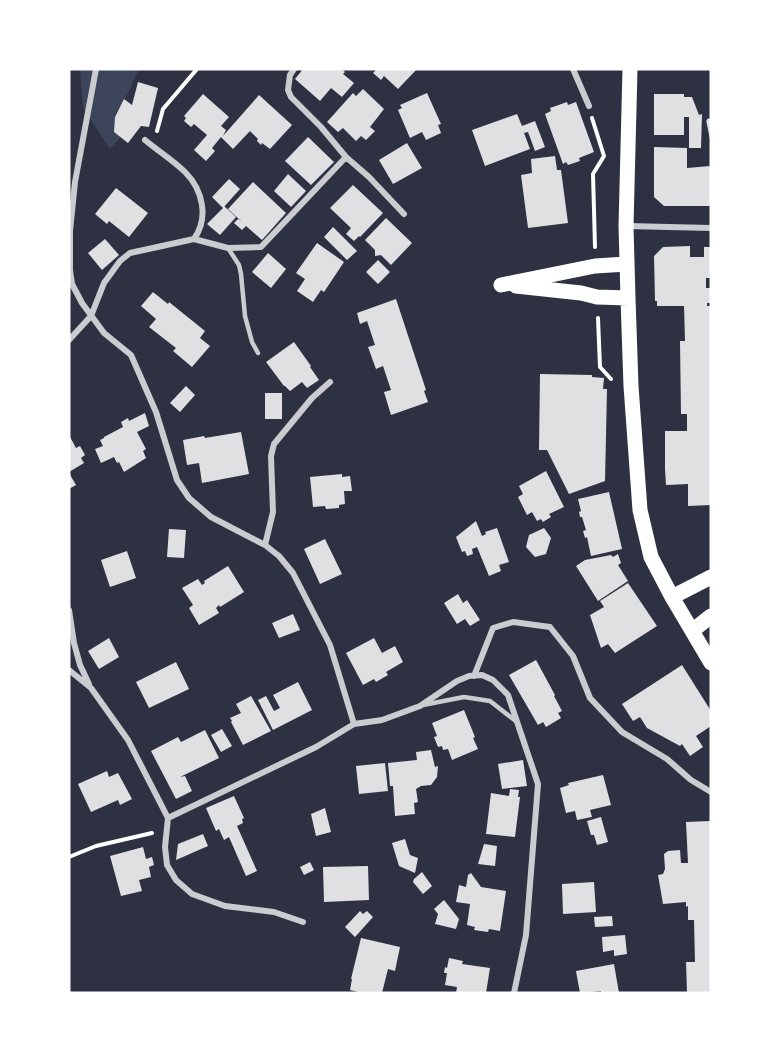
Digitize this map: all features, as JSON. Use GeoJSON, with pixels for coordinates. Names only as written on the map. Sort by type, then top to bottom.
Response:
{"type":"FeatureCollection","features":[{"type":"Feature","properties":{"kind":"main road"},"geometry":{"type":"LineString","coordinates":[[630,69],[626,226],[631,377],[640,510],[651,557],[711,663]]}},
{"type":"Feature","properties":{"kind":"main road"},"geometry":{"type":"LineString","coordinates":[[627,264],[595,266],[501,285],[581,293],[597,297],[628,298]]}},
{"type":"Feature","properties":{"kind":"main road"},"geometry":{"type":"LineString","coordinates":[[672,597],[711,576]]}},
{"type":"Feature","properties":{"kind":"main road"},"geometry":{"type":"LineString","coordinates":[[692,631],[711,616]]}},
{"type":"Feature","properties":{"kind":"street"},"geometry":{"type":"LineString","coordinates":[[96,69],[75,182],[71,221],[71,285],[104,333],[131,355],[156,412],[177,480],[189,498],[211,517],[265,545],[279,556],[293,573],[330,645],[354,724]]}},
{"type":"Feature","properties":{"kind":"street"},"geometry":{"type":"LineString","coordinates":[[294,69],[290,75],[288,90],[291,97],[321,127],[346,157],[369,177],[404,214]]}},
{"type":"Feature","properties":{"kind":"street"},"geometry":{"type":"LineString","coordinates":[[573,69],[589,106]]}},
{"type":"Feature","properties":{"kind":"street"},"geometry":{"type":"LineString","coordinates":[[145,140],[185,172],[195,185],[202,202],[203,219],[194,240]]}},
{"type":"Feature","properties":{"kind":"street"},"geometry":{"type":"LineString","coordinates":[[69,340],[92,316],[104,283],[120,261],[130,253],[194,240],[228,248],[261,247],[346,157]]}},
{"type":"Feature","properties":{"kind":"street"},"geometry":{"type":"LineString","coordinates":[[626,226],[711,228]]}},
{"type":"Feature","properties":{"kind":"street"},"geometry":{"type":"LineString","coordinates":[[265,545],[273,512],[271,456],[274,444],[312,398],[330,382]]}},
{"type":"Feature","properties":{"kind":"street"},"geometry":{"type":"LineString","coordinates":[[69,610],[80,665],[91,688],[128,740],[168,818],[165,847],[167,865],[176,880],[192,894],[225,906],[273,912],[303,922]]}},
{"type":"Feature","properties":{"kind":"street"},"geometry":{"type":"LineString","coordinates":[[474,676],[494,628],[513,622],[550,627],[573,656],[590,698],[622,732],[667,759],[691,780],[711,792]]}},
{"type":"Feature","properties":{"kind":"street"},"geometry":{"type":"LineString","coordinates":[[69,670],[91,688]]}},
{"type":"Feature","properties":{"kind":"street"},"geometry":{"type":"LineString","coordinates":[[168,818],[316,747],[354,724],[382,720],[420,706],[469,675],[482,675],[493,680],[508,695],[538,784],[526,935],[514,993]]}},
{"type":"Feature","properties":{"kind":"lane"},"geometry":{"type":"LineString","coordinates":[[228,248],[239,265],[245,316],[252,342],[258,353]]}},
{"type":"Feature","properties":{"kind":"lane"},"geometry":{"type":"LineString","coordinates":[[420,706],[464,697],[490,701],[517,722]]}},
{"type":"Feature","properties":{"kind":"path"},"geometry":{"type":"LineString","coordinates":[[153,146],[164,109],[197,69]]}},
{"type":"Feature","properties":{"kind":"path"},"geometry":{"type":"LineString","coordinates":[[589,106],[604,156],[593,174],[595,250]]}},
{"type":"Feature","properties":{"kind":"path"},"geometry":{"type":"LineString","coordinates":[[598,318],[600,367],[617,386]]}},
{"type":"Feature","properties":{"kind":"path"},"geometry":{"type":"LineString","coordinates":[[69,857],[96,846],[152,833],[168,818]]}},
{"type":"Feature","properties":{"kind":"shaded area"},"geometry":{"type":"Polygon","coordinates":[[[80,69],[139,69],[115,115],[123,134],[110,149],[83,108],[80,69]]]}},
{"type":"Feature","properties":{"kind":"building"},"geometry":{"type":"Polygon","coordinates":[[[303,69],[342,69],[345,72],[343,74],[354,83],[342,97],[331,88],[320,101],[295,79],[303,69]]]}},
{"type":"Feature","properties":{"kind":"building"},"geometry":{"type":"Polygon","coordinates":[[[377,69],[417,69],[398,89],[384,76],[381,80],[373,73],[377,69]]]}},
{"type":"Feature","properties":{"kind":"building"},"geometry":{"type":"Polygon","coordinates":[[[138,82],[158,88],[149,127],[141,126],[128,143],[114,132],[115,117],[124,99],[132,105],[138,82]]]}},
{"type":"Feature","properties":{"kind":"building"},"geometry":{"type":"Polygon","coordinates":[[[363,89],[384,109],[370,127],[375,131],[366,140],[361,136],[356,141],[343,128],[338,132],[327,122],[353,93],[356,96],[363,89]]]}},
{"type":"Feature","properties":{"kind":"building"},"geometry":{"type":"Polygon","coordinates":[[[427,93],[441,124],[438,125],[441,133],[426,140],[422,132],[410,138],[398,110],[402,108],[400,105],[427,93]]]}},
{"type":"Feature","properties":{"kind":"building"},"geometry":{"type":"Polygon","coordinates":[[[203,94],[229,117],[221,126],[226,130],[223,136],[259,95],[292,125],[270,149],[262,143],[261,145],[250,131],[233,149],[221,137],[212,148],[215,151],[206,161],[194,150],[207,135],[194,124],[191,127],[184,121],[186,118],[184,116],[203,94]]]}},
{"type":"Feature","properties":{"kind":"building"},"geometry":{"type":"Polygon","coordinates":[[[654,94],[684,94],[684,97],[692,97],[699,115],[702,114],[701,148],[689,148],[689,117],[684,117],[684,135],[654,135],[654,94]]]}},
{"type":"Feature","properties":{"kind":"building"},"geometry":{"type":"Polygon","coordinates":[[[567,102],[568,105],[576,102],[594,152],[568,165],[566,162],[563,164],[545,114],[551,111],[550,108],[567,102]]]}},
{"type":"Feature","properties":{"kind":"building"},"geometry":{"type":"Polygon","coordinates":[[[517,114],[522,126],[535,121],[545,147],[535,151],[528,132],[524,133],[530,149],[485,166],[472,130],[517,114]]]}},
{"type":"Feature","properties":{"kind":"building"},"geometry":{"type":"Polygon","coordinates":[[[711,118],[711,139],[710,139],[706,120],[711,118]]]}},
{"type":"Feature","properties":{"kind":"building"},"geometry":{"type":"Polygon","coordinates":[[[308,137],[334,162],[311,185],[285,161],[308,137]]]}},
{"type":"Feature","properties":{"kind":"building"},"geometry":{"type":"Polygon","coordinates":[[[407,143],[422,168],[393,184],[379,160],[407,143]]]}},
{"type":"Feature","properties":{"kind":"building"},"geometry":{"type":"Polygon","coordinates":[[[654,147],[687,148],[687,168],[710,166],[711,206],[664,206],[654,197],[654,147]]]}},
{"type":"Feature","properties":{"kind":"building"},"geometry":{"type":"Polygon","coordinates":[[[555,156],[557,170],[561,170],[568,223],[528,228],[521,175],[532,173],[531,159],[555,156]]]}},
{"type":"Feature","properties":{"kind":"building"},"geometry":{"type":"Polygon","coordinates":[[[288,174],[306,191],[291,207],[274,191],[288,174]]]}},
{"type":"Feature","properties":{"kind":"building"},"geometry":{"type":"Polygon","coordinates":[[[229,179],[240,189],[224,206],[236,217],[220,235],[207,224],[223,208],[212,197],[229,179]]]}},
{"type":"Feature","properties":{"kind":"building"},"geometry":{"type":"Polygon","coordinates":[[[253,182],[286,213],[262,240],[246,226],[242,230],[234,223],[238,219],[241,221],[228,209],[253,182]]]}},
{"type":"Feature","properties":{"kind":"building"},"geometry":{"type":"Polygon","coordinates":[[[353,185],[383,213],[354,241],[346,234],[351,228],[330,208],[353,185]]]}},
{"type":"Feature","properties":{"kind":"building"},"geometry":{"type":"Polygon","coordinates":[[[116,188],[148,213],[129,237],[109,221],[107,224],[95,214],[116,188]]]}},
{"type":"Feature","properties":{"kind":"building"},"geometry":{"type":"Polygon","coordinates":[[[386,218],[412,243],[391,265],[381,255],[375,256],[375,250],[365,240],[386,218]]]}},
{"type":"Feature","properties":{"kind":"building"},"geometry":{"type":"Polygon","coordinates":[[[333,227],[357,251],[347,260],[324,237],[333,227]]]}},
{"type":"Feature","properties":{"kind":"building"},"geometry":{"type":"Polygon","coordinates":[[[105,239],[119,255],[102,270],[88,253],[105,239]]]}},
{"type":"Feature","properties":{"kind":"building"},"geometry":{"type":"Polygon","coordinates":[[[317,243],[344,262],[324,292],[321,290],[313,302],[297,291],[305,279],[296,273],[317,243]]]}},
{"type":"Feature","properties":{"kind":"building"},"geometry":{"type":"Polygon","coordinates":[[[690,246],[690,257],[704,257],[704,247],[711,247],[711,278],[706,278],[706,288],[711,288],[711,303],[707,303],[707,306],[711,306],[711,505],[688,506],[688,484],[666,485],[665,469],[665,431],[687,431],[687,414],[681,414],[680,341],[685,341],[684,306],[657,306],[654,256],[663,247],[690,246]]]}},
{"type":"Feature","properties":{"kind":"building"},"geometry":{"type":"Polygon","coordinates":[[[268,253],[286,269],[271,288],[252,272],[268,253]]]}},
{"type":"Feature","properties":{"kind":"building"},"geometry":{"type":"Polygon","coordinates":[[[378,260],[390,272],[378,284],[366,272],[378,260]]]}},
{"type":"Feature","properties":{"kind":"building"},"geometry":{"type":"Polygon","coordinates":[[[153,292],[205,331],[200,338],[210,346],[192,367],[173,351],[176,348],[149,327],[156,319],[141,306],[153,292]]]}},
{"type":"Feature","properties":{"kind":"building"},"geometry":{"type":"Polygon","coordinates":[[[396,299],[428,402],[391,415],[384,392],[391,390],[383,366],[376,369],[368,347],[375,345],[367,321],[360,324],[357,313],[396,299]]]}},
{"type":"Feature","properties":{"kind":"building"},"geometry":{"type":"Polygon","coordinates":[[[294,342],[319,380],[307,388],[302,382],[290,391],[266,362],[294,342]]]}},
{"type":"Feature","properties":{"kind":"building"},"geometry":{"type":"Polygon","coordinates":[[[540,374],[592,375],[592,377],[604,378],[603,389],[607,389],[605,481],[569,494],[547,450],[539,450],[540,374]]]}},
{"type":"Feature","properties":{"kind":"building"},"geometry":{"type":"Polygon","coordinates":[[[186,386],[195,395],[180,412],[170,403],[186,386]]]}},
{"type":"Feature","properties":{"kind":"building"},"geometry":{"type":"Polygon","coordinates":[[[265,393],[282,393],[282,419],[265,419],[265,393]]]}},
{"type":"Feature","properties":{"kind":"building"},"geometry":{"type":"Polygon","coordinates":[[[145,413],[149,426],[137,432],[146,449],[143,451],[146,458],[124,472],[114,457],[101,463],[95,449],[103,446],[100,440],[123,427],[121,422],[128,418],[129,421],[145,413]]]}},
{"type":"Feature","properties":{"kind":"building"},"geometry":{"type":"Polygon","coordinates":[[[241,432],[249,474],[202,483],[199,463],[187,465],[183,440],[241,432]]]}},
{"type":"Feature","properties":{"kind":"building"},"geometry":{"type":"Polygon","coordinates":[[[69,435],[76,448],[80,446],[85,455],[81,458],[84,463],[69,472],[69,435]]]}},
{"type":"Feature","properties":{"kind":"building"},"geometry":{"type":"Polygon","coordinates":[[[546,471],[564,507],[549,514],[551,517],[543,522],[541,519],[537,521],[532,512],[527,515],[518,497],[523,494],[519,486],[546,471]]]}},
{"type":"Feature","properties":{"kind":"building"},"geometry":{"type":"Polygon","coordinates":[[[69,473],[76,485],[69,489],[69,473]]]}},
{"type":"Feature","properties":{"kind":"building"},"geometry":{"type":"Polygon","coordinates":[[[342,474],[342,477],[350,476],[352,491],[344,491],[345,504],[339,505],[339,508],[313,507],[310,477],[342,474]]]}},
{"type":"Feature","properties":{"kind":"building"},"geometry":{"type":"Polygon","coordinates":[[[609,492],[622,549],[591,556],[587,537],[585,538],[583,531],[586,530],[582,517],[580,517],[578,499],[609,492]]]}},
{"type":"Feature","properties":{"kind":"building"},"geometry":{"type":"Polygon","coordinates":[[[476,521],[482,536],[486,534],[485,532],[497,528],[509,562],[499,565],[501,571],[489,576],[477,547],[472,549],[473,554],[467,556],[465,551],[462,552],[456,537],[476,521]]]}},
{"type":"Feature","properties":{"kind":"building"},"geometry":{"type":"Polygon","coordinates":[[[544,528],[551,538],[546,554],[535,557],[526,547],[529,535],[544,528]]]}},
{"type":"Feature","properties":{"kind":"building"},"geometry":{"type":"Polygon","coordinates":[[[169,529],[186,530],[184,558],[167,557],[169,529]]]}},
{"type":"Feature","properties":{"kind":"building"},"geometry":{"type":"Polygon","coordinates":[[[325,539],[342,574],[320,584],[304,549],[325,539]]]}},
{"type":"Feature","properties":{"kind":"building"},"geometry":{"type":"Polygon","coordinates":[[[127,551],[136,578],[110,587],[101,560],[127,551]]]}},
{"type":"Feature","properties":{"kind":"building"},"geometry":{"type":"Polygon","coordinates":[[[618,554],[621,563],[618,565],[628,581],[598,601],[576,566],[585,560],[611,555],[613,557],[618,554]]]}},
{"type":"Feature","properties":{"kind":"building"},"geometry":{"type":"Polygon","coordinates":[[[228,566],[244,592],[220,607],[219,605],[216,608],[219,613],[199,625],[189,608],[193,605],[182,588],[198,579],[202,585],[204,581],[228,566]]]}},
{"type":"Feature","properties":{"kind":"building"},"geometry":{"type":"Polygon","coordinates":[[[628,583],[657,626],[615,653],[608,644],[601,648],[590,615],[604,607],[600,601],[628,583]]]}},
{"type":"Feature","properties":{"kind":"building"},"geometry":{"type":"Polygon","coordinates":[[[458,594],[463,603],[467,600],[480,620],[470,626],[465,619],[457,624],[444,603],[458,594]]]}},
{"type":"Feature","properties":{"kind":"building"},"geometry":{"type":"Polygon","coordinates":[[[293,614],[300,630],[279,638],[272,623],[293,614]]]}},
{"type":"Feature","properties":{"kind":"building"},"geometry":{"type":"Polygon","coordinates":[[[109,638],[119,657],[99,669],[88,651],[109,638]]]}},
{"type":"Feature","properties":{"kind":"building"},"geometry":{"type":"Polygon","coordinates":[[[374,638],[382,653],[395,646],[403,662],[386,672],[388,675],[376,682],[374,679],[363,685],[346,653],[374,638]]]}},
{"type":"Feature","properties":{"kind":"building"},"geometry":{"type":"Polygon","coordinates":[[[536,660],[562,711],[558,713],[561,718],[546,727],[543,722],[538,725],[509,675],[536,660]]]}},
{"type":"Feature","properties":{"kind":"building"},"geometry":{"type":"Polygon","coordinates":[[[176,662],[189,689],[149,708],[136,682],[176,662]]]}},
{"type":"Feature","properties":{"kind":"building"},"geometry":{"type":"Polygon","coordinates":[[[682,665],[711,711],[711,726],[696,736],[703,747],[690,756],[682,744],[680,746],[647,728],[640,717],[633,721],[622,704],[682,665]]]}},
{"type":"Feature","properties":{"kind":"building"},"geometry":{"type":"Polygon","coordinates":[[[298,682],[312,710],[273,730],[258,700],[266,696],[274,711],[280,708],[273,695],[298,682]]]}},
{"type":"Feature","properties":{"kind":"building"},"geometry":{"type":"Polygon","coordinates":[[[251,696],[271,731],[243,745],[230,718],[241,713],[236,704],[251,696]]]}},
{"type":"Feature","properties":{"kind":"building"},"geometry":{"type":"Polygon","coordinates":[[[464,710],[478,749],[452,760],[448,749],[443,750],[442,746],[438,747],[432,723],[464,710]]]}},
{"type":"Feature","properties":{"kind":"building"},"geometry":{"type":"Polygon","coordinates":[[[222,729],[232,746],[221,752],[211,735],[222,729]]]}},
{"type":"Feature","properties":{"kind":"building"},"geometry":{"type":"Polygon","coordinates":[[[205,730],[219,758],[180,777],[185,776],[192,791],[176,799],[151,751],[178,737],[181,742],[205,730]]]}},
{"type":"Feature","properties":{"kind":"building"},"geometry":{"type":"Polygon","coordinates":[[[431,750],[435,767],[438,766],[437,777],[431,785],[416,789],[418,802],[414,803],[415,814],[395,816],[393,786],[390,786],[388,763],[417,760],[416,752],[431,750]]]}},
{"type":"Feature","properties":{"kind":"building"},"geometry":{"type":"Polygon","coordinates":[[[523,760],[527,786],[502,789],[498,764],[523,760]]]}},
{"type":"Feature","properties":{"kind":"building"},"geometry":{"type":"Polygon","coordinates":[[[385,763],[388,791],[359,794],[356,766],[385,763]]]}},
{"type":"Feature","properties":{"kind":"building"},"geometry":{"type":"Polygon","coordinates":[[[107,771],[109,777],[118,773],[132,799],[120,805],[118,800],[91,812],[78,784],[107,771]]]}},
{"type":"Feature","properties":{"kind":"building"},"geometry":{"type":"Polygon","coordinates":[[[603,775],[611,805],[590,810],[592,817],[577,820],[575,811],[566,813],[560,788],[569,785],[568,783],[603,775]]]}},
{"type":"Feature","properties":{"kind":"building"},"geometry":{"type":"Polygon","coordinates":[[[510,789],[519,790],[518,797],[520,797],[515,837],[486,834],[491,793],[509,796],[510,789]]]}},
{"type":"Feature","properties":{"kind":"building"},"geometry":{"type":"Polygon","coordinates":[[[234,796],[244,818],[243,823],[237,826],[257,871],[246,876],[229,837],[224,840],[219,829],[216,831],[206,808],[234,796]]]}},
{"type":"Feature","properties":{"kind":"building"},"geometry":{"type":"Polygon","coordinates":[[[325,808],[331,832],[316,836],[311,814],[325,808]]]}},
{"type":"Feature","properties":{"kind":"building"},"geometry":{"type":"Polygon","coordinates":[[[601,817],[608,842],[597,845],[587,821],[601,817]]]}},
{"type":"Feature","properties":{"kind":"building"},"geometry":{"type":"Polygon","coordinates":[[[711,821],[711,993],[687,993],[686,962],[695,962],[694,920],[688,920],[686,902],[663,904],[658,875],[663,874],[664,854],[668,851],[680,850],[681,863],[688,863],[686,822],[711,821]]]}},
{"type":"Feature","properties":{"kind":"building"},"geometry":{"type":"Polygon","coordinates":[[[203,834],[208,846],[176,860],[178,844],[203,834]]]}},
{"type":"Feature","properties":{"kind":"building"},"geometry":{"type":"Polygon","coordinates":[[[405,839],[410,855],[418,858],[415,873],[399,866],[392,843],[405,839]]]}},
{"type":"Feature","properties":{"kind":"building"},"geometry":{"type":"Polygon","coordinates":[[[484,844],[497,846],[495,866],[478,864],[484,844]]]}},
{"type":"Feature","properties":{"kind":"building"},"geometry":{"type":"Polygon","coordinates":[[[143,847],[146,859],[152,857],[154,865],[149,867],[151,877],[139,880],[142,891],[121,896],[110,856],[143,847]]]}},
{"type":"Feature","properties":{"kind":"building"},"geometry":{"type":"Polygon","coordinates":[[[310,862],[314,870],[304,875],[300,867],[310,862]]]}},
{"type":"Feature","properties":{"kind":"building"},"geometry":{"type":"Polygon","coordinates":[[[368,866],[369,900],[324,902],[323,867],[368,866]]]}},
{"type":"Feature","properties":{"kind":"building"},"geometry":{"type":"Polygon","coordinates":[[[422,872],[432,886],[423,894],[413,882],[422,872]]]}},
{"type":"Feature","properties":{"kind":"building"},"geometry":{"type":"Polygon","coordinates":[[[471,873],[481,887],[506,891],[500,931],[474,930],[475,927],[467,925],[470,904],[456,902],[459,885],[466,887],[468,875],[471,873]]]}},
{"type":"Feature","properties":{"kind":"building"},"geometry":{"type":"Polygon","coordinates":[[[594,882],[596,912],[563,914],[562,884],[594,882]]]}},
{"type":"Feature","properties":{"kind":"building"},"geometry":{"type":"Polygon","coordinates":[[[444,900],[459,919],[456,929],[435,924],[438,914],[434,909],[444,900]]]}},
{"type":"Feature","properties":{"kind":"building"},"geometry":{"type":"Polygon","coordinates":[[[360,911],[363,914],[367,911],[373,917],[355,937],[345,927],[360,911]]]}},
{"type":"Feature","properties":{"kind":"building"},"geometry":{"type":"Polygon","coordinates":[[[612,916],[613,926],[595,927],[594,917],[612,916]]]}},
{"type":"Feature","properties":{"kind":"building"},"geometry":{"type":"Polygon","coordinates":[[[625,935],[627,954],[614,956],[614,950],[603,952],[602,937],[625,935]]]}},
{"type":"Feature","properties":{"kind":"building"},"geometry":{"type":"Polygon","coordinates":[[[361,938],[400,947],[395,971],[388,969],[382,993],[350,990],[361,938]]]}},
{"type":"Feature","properties":{"kind":"building"},"geometry":{"type":"Polygon","coordinates":[[[449,958],[463,961],[462,964],[490,968],[486,993],[456,993],[457,987],[445,985],[447,973],[444,973],[449,958]]]}},
{"type":"Feature","properties":{"kind":"building"},"geometry":{"type":"Polygon","coordinates":[[[614,964],[619,993],[601,993],[601,991],[580,993],[576,971],[614,964]]]}}]}
